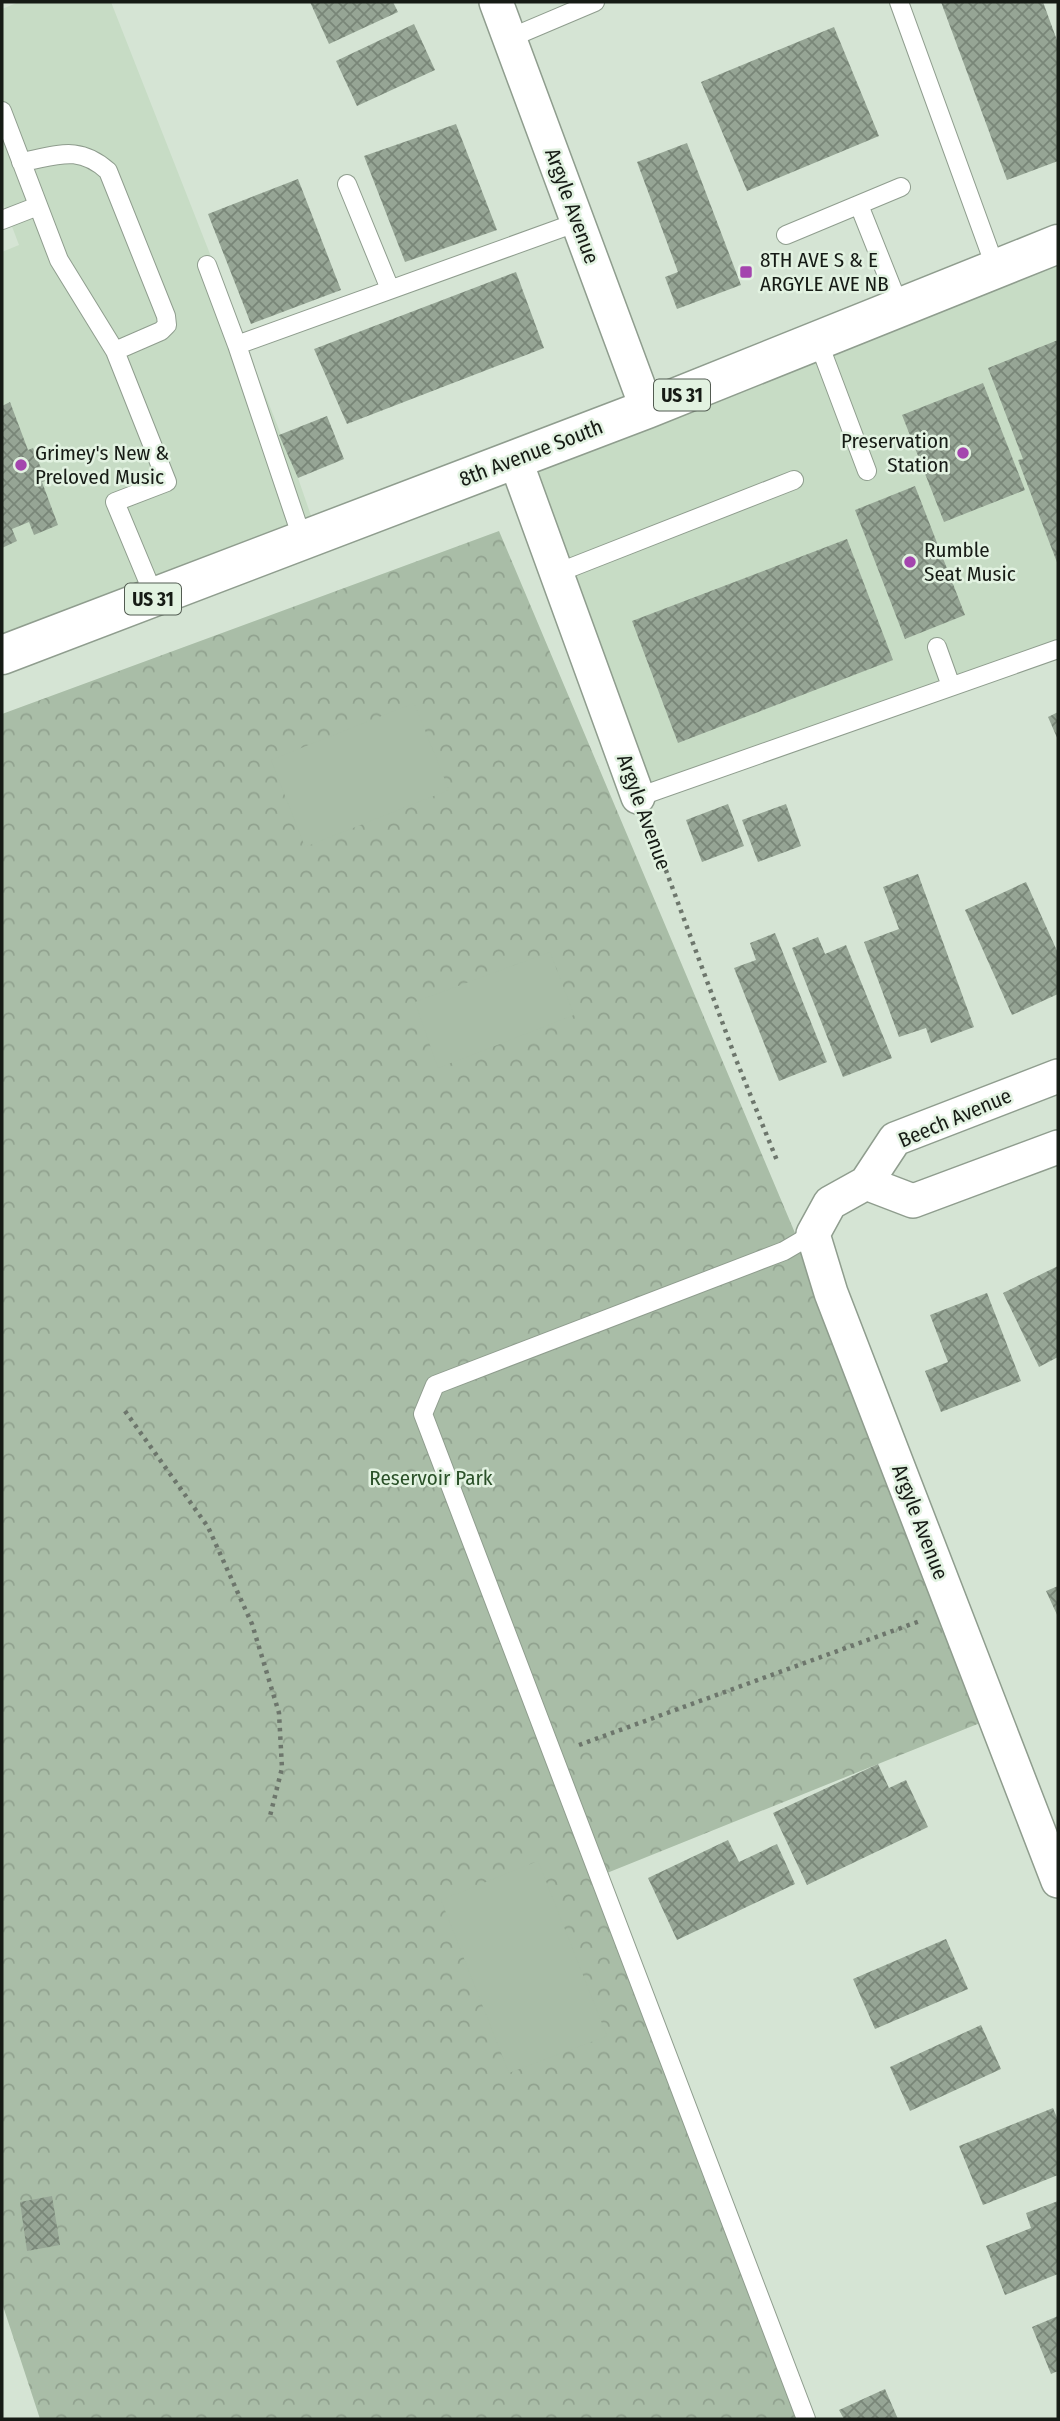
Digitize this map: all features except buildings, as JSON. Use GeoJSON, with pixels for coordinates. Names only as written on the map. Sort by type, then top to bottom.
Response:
{"type":"FeatureCollection","features":[{"type":"Feature","properties":{"kind":"main road","name":"8th Avenue South"},"geometry":{"type":"LineString","coordinates":[[2,654],[647,409],[1058,244]]}},
{"type":"Feature","properties":{"kind":"street","name":"Argyle Avenue"},"geometry":{"type":"LineString","coordinates":[[496,2],[647,409]]}},
{"type":"Feature","properties":{"kind":"street","name":"Argyle Avenue"},"geometry":{"type":"LineString","coordinates":[[515,459],[638,797]]}},
{"type":"Feature","properties":{"kind":"street","name":"Beech Avenue"},"geometry":{"type":"LineString","coordinates":[[866,1183],[895,1139],[1058,1076]]}},
{"type":"Feature","properties":{"kind":"street"},"geometry":{"type":"LineString","coordinates":[[813,1234],[830,1203],[866,1183],[913,1201],[1058,1147]]}},
{"type":"Feature","properties":{"kind":"street","name":"Argyle Avenue"},"geometry":{"type":"LineString","coordinates":[[813,1234],[831,1293],[1058,1881]]}},
{"type":"Feature","properties":{"kind":"lane"},"geometry":{"type":"LineString","coordinates":[[510,38],[595,2]]}},
{"type":"Feature","properties":{"kind":"lane"},"geometry":{"type":"LineString","coordinates":[[899,2],[996,269]]}},
{"type":"Feature","properties":{"kind":"lane"},"geometry":{"type":"LineString","coordinates":[[2,111],[59,260],[115,351],[167,482],[115,502],[155,598]]}},
{"type":"Feature","properties":{"kind":"lane"},"geometry":{"type":"LineString","coordinates":[[21,162],[78,152],[93,158],[108,171],[166,316],[167,325],[161,331],[115,351]]}},
{"type":"Feature","properties":{"kind":"lane"},"geometry":{"type":"LineString","coordinates":[[348,184],[390,289]]}},
{"type":"Feature","properties":{"kind":"lane"},"geometry":{"type":"LineString","coordinates":[[786,235],[901,187]]}},
{"type":"Feature","properties":{"kind":"lane"},"geometry":{"type":"LineString","coordinates":[[859,205],[900,308]]}},
{"type":"Feature","properties":{"kind":"lane"},"geometry":{"type":"LineString","coordinates":[[2,220],[38,206]]}},
{"type":"Feature","properties":{"kind":"lane"},"geometry":{"type":"LineString","coordinates":[[237,345],[578,222]]}},
{"type":"Feature","properties":{"kind":"lane"},"geometry":{"type":"LineString","coordinates":[[207,265],[303,541]]}},
{"type":"Feature","properties":{"kind":"lane"},"geometry":{"type":"LineString","coordinates":[[818,341],[867,471]]}},
{"type":"Feature","properties":{"kind":"lane"},"geometry":{"type":"LineString","coordinates":[[557,573],[794,480]]}},
{"type":"Feature","properties":{"kind":"lane"},"geometry":{"type":"LineString","coordinates":[[937,647],[951,686]]}},
{"type":"Feature","properties":{"kind":"lane"},"geometry":{"type":"LineString","coordinates":[[638,797],[1058,649]]}},
{"type":"Feature","properties":{"kind":"lane"},"geometry":{"type":"LineString","coordinates":[[806,2419],[550,1755],[423,1414],[435,1385],[784,1251],[813,1234]]}},
{"type":"Feature","properties":{"kind":"path","name":"Argyle Avenue"},"geometry":{"type":"LineString","coordinates":[[638,797],[737,1062],[778,1163]]}},
{"type":"Feature","properties":{"kind":"path"},"geometry":{"type":"LineString","coordinates":[[125,1411],[208,1527],[253,1625],[279,1713],[282,1768],[270,1816]]}},
{"type":"Feature","properties":{"kind":"path"},"geometry":{"type":"LineString","coordinates":[[550,1755],[954,1609]]}},
{"type":"Feature","properties":{"kind":"shaded area"},"geometry":{"type":"Polygon","coordinates":[[[19,2],[111,2],[298,478],[318,536],[2,652],[2,252],[19,245],[2,200],[2,9],[19,2]]]}},
{"type":"Feature","properties":{"kind":"shaded area"},"geometry":{"type":"Polygon","coordinates":[[[1058,244],[1058,649],[638,797],[515,459],[1058,244]]]}},
{"type":"Feature","properties":{"kind":"green space","name":"Reservoir Park"},"geometry":{"type":"Polygon","coordinates":[[[499,531],[954,1610],[995,1717],[597,1877],[806,2419],[40,2419],[2,2303],[2,714],[499,531]]]}},
{"type":"Feature","properties":{"kind":"green space"},"geometry":{"type":"Polygon","coordinates":[[[414,703],[449,790],[305,847],[271,760],[414,703]]]}},
{"type":"Feature","properties":{"kind":"green space"},"geometry":{"type":"Polygon","coordinates":[[[550,952],[574,1015],[438,1068],[415,1002],[550,952]]]}},
{"type":"Feature","properties":{"kind":"green space"},"geometry":{"type":"Polygon","coordinates":[[[538,1861],[607,2036],[509,2073],[441,1900],[538,1861]]]}},
{"type":"Feature","properties":{"kind":"place","name":"8TH AVE S & E ARGYLE AVE NB"},"geometry":{"type":"Point","coordinates":[746,272]}},
{"type":"Feature","properties":{"kind":"place","name":"Preservation Station"},"geometry":{"type":"Point","coordinates":[963,453]}},
{"type":"Feature","properties":{"kind":"place","name":"Grimey's New & Preloved Music"},"geometry":{"type":"Point","coordinates":[21,465]}},
{"type":"Feature","properties":{"kind":"place","name":"Rumble Seat Music"},"geometry":{"type":"Point","coordinates":[910,562]}}]}
